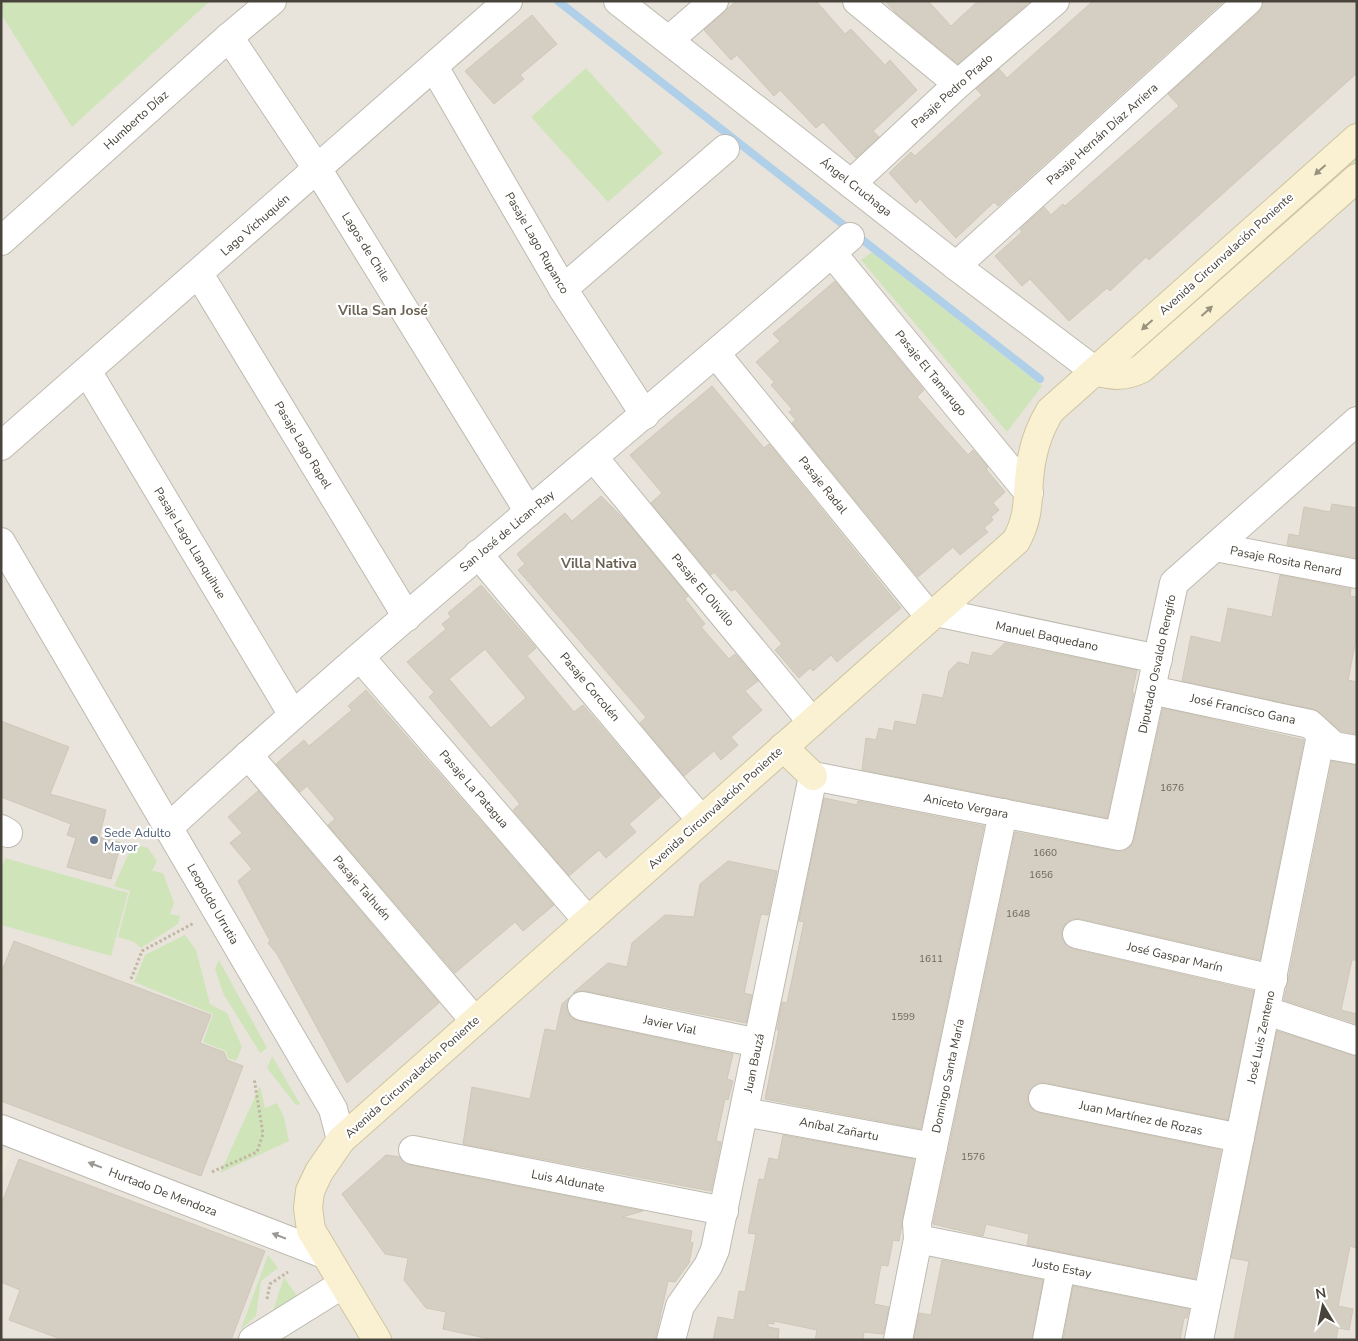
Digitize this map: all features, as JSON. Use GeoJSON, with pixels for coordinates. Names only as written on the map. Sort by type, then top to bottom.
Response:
{"type":"FeatureCollection","features":[{"type":"Feature","properties":{"kind":"street","name":"Humberto Díaz"},"geometry":{"type":"LineString","coordinates":[[1,241],[229,37],[272,1]]}},
{"type":"Feature","properties":{"kind":"street","name":"Lago Vichuquén"},"geometry":{"type":"LineString","coordinates":[[1,446],[318,170],[508,1]]}},
{"type":"Feature","properties":{"kind":"street","name":"Ángel Cruchaga"},"geometry":{"type":"LineString","coordinates":[[618,1],[956,266],[1095,371]]}},
{"type":"Feature","properties":{"kind":"street"},"geometry":{"type":"LineString","coordinates":[[669,40],[714,1]]}},
{"type":"Feature","properties":{"kind":"street"},"geometry":{"type":"LineString","coordinates":[[857,1],[958,84]]}},
{"type":"Feature","properties":{"kind":"street","name":"Pasaje Pedro Prado"},"geometry":{"type":"LineString","coordinates":[[851,184],[958,84],[1055,1]]}},
{"type":"Feature","properties":{"kind":"street","name":"Pasaje Hernán Díaz Arriera"},"geometry":{"type":"LineString","coordinates":[[956,266],[1248,1]]}},
{"type":"Feature","properties":{"kind":"street","name":"Lagos de Chile"},"geometry":{"type":"LineString","coordinates":[[229,37],[318,170],[529,512]]}},
{"type":"Feature","properties":{"kind":"street","name":"Pasaje Lago Rupanco"},"geometry":{"type":"LineString","coordinates":[[434,67],[563,289],[645,414]]}},
{"type":"Feature","properties":{"kind":"street","name":"Avenida Circunvalación Poniente"},"geometry":{"type":"LineString","coordinates":[[324,1254],[311,1230],[308,1208],[310,1191],[319,1172],[341,1140],[1016,541],[1024,527],[1028,511],[1031,460],[1042,424],[1050,411],[1357,138]]}},
{"type":"Feature","properties":{"kind":"street"},"geometry":{"type":"LineString","coordinates":[[563,289],[725,149]]}},
{"type":"Feature","properties":{"kind":"street"},"geometry":{"type":"LineString","coordinates":[[1095,371],[1114,376],[1129,375],[1141,369],[1357,178]]}},
{"type":"Feature","properties":{"kind":"street","name":"San José de Lican-Ray"},"geometry":{"type":"LineString","coordinates":[[168,828],[293,715],[478,554],[594,458],[841,245]]}},
{"type":"Feature","properties":{"kind":"street","name":"Pasaje El Tamarugo"},"geometry":{"type":"LineString","coordinates":[[841,245],[1029,493]]}},
{"type":"Feature","properties":{"kind":"street","name":"Pasaje Lago Rapel"},"geometry":{"type":"LineString","coordinates":[[199,274],[407,617]]}},
{"type":"Feature","properties":{"kind":"street","name":"Pasaje Radal"},"geometry":{"type":"LineString","coordinates":[[716,354],[933,614]]}},
{"type":"Feature","properties":{"kind":"street","name":"Pasaje Lago Llanquihue"},"geometry":{"type":"LineString","coordinates":[[87,371],[293,715]]}},
{"type":"Feature","properties":{"kind":"street","name":"Diputado Osvaldo Rengifo"},"geometry":{"type":"LineString","coordinates":[[1119,836],[1174,583],[1352,431]]}},
{"type":"Feature","properties":{"kind":"street","name":"Pasaje El Olivillo"},"geometry":{"type":"LineString","coordinates":[[594,458],[812,722]]}},
{"type":"Feature","properties":{"kind":"street","name":"Leopoldo Urrutia"},"geometry":{"type":"LineString","coordinates":[[1,542],[333,1109],[341,1140]]}},
{"type":"Feature","properties":{"kind":"street","name":"Pasaje Rosita Renard"},"geometry":{"type":"LineString","coordinates":[[1215,547],[1357,574]]}},
{"type":"Feature","properties":{"kind":"street","name":"Pasaje Corcolén"},"geometry":{"type":"LineString","coordinates":[[478,554],[701,820]]}},
{"type":"Feature","properties":{"kind":"street","name":"Manuel Baquedano"},"geometry":{"type":"LineString","coordinates":[[933,614],[1158,659]]}},
{"type":"Feature","properties":{"kind":"street","name":"Pasaje La Patagua"},"geometry":{"type":"LineString","coordinates":[[360,657],[588,921]]}},
{"type":"Feature","properties":{"kind":"street","name":"José Francisco Gana"},"geometry":{"type":"LineString","coordinates":[[1151,690],[1310,724],[1334,746],[1357,750]]}},
{"type":"Feature","properties":{"kind":"street","name":"José Luis Zenteno"},"geometry":{"type":"LineString","coordinates":[[1199,1340],[1206,1297],[1267,1011],[1322,734]]}},
{"type":"Feature","properties":{"kind":"street"},"geometry":{"type":"LineString","coordinates":[[783,747],[813,776]]}},
{"type":"Feature","properties":{"kind":"street","name":"Pasaje Talhuén"},"geometry":{"type":"LineString","coordinates":[[248,755],[475,1020]]}},
{"type":"Feature","properties":{"kind":"street","name":"Aniceto Vergara"},"geometry":{"type":"LineString","coordinates":[[813,776],[1119,836]]}},
{"type":"Feature","properties":{"kind":"street","name":"Juan Bauzá"},"geometry":{"type":"LineString","coordinates":[[671,1340],[680,1306],[708,1266],[715,1250],[813,776]]}},
{"type":"Feature","properties":{"kind":"street","name":"Domingo Santa María"},"geometry":{"type":"LineString","coordinates":[[898,1340],[918,1239],[917,1223],[1003,813]]}},
{"type":"Feature","properties":{"kind":"street","name":"José Gaspar Marín"},"geometry":{"type":"LineString","coordinates":[[1077,934],[1273,980]]}},
{"type":"Feature","properties":{"kind":"street","name":"Javier Vial"},"geometry":{"type":"LineString","coordinates":[[582,1006],[758,1043]]}},
{"type":"Feature","properties":{"kind":"street"},"geometry":{"type":"LineString","coordinates":[[1267,1011],[1357,1041]]}},
{"type":"Feature","properties":{"kind":"street","name":"Juan Martínez de Rozas"},"geometry":{"type":"LineString","coordinates":[[1043,1098],[1240,1138]]}},
{"type":"Feature","properties":{"kind":"street","name":"Aníbal Zañartu"},"geometry":{"type":"LineString","coordinates":[[744,1112],[933,1147]]}},
{"type":"Feature","properties":{"kind":"street","name":"Hurtado De Mendoza"},"geometry":{"type":"LineString","coordinates":[[1,1129],[324,1254]]}},
{"type":"Feature","properties":{"kind":"street","name":"Luis Aldunate"},"geometry":{"type":"LineString","coordinates":[[413,1150],[724,1211]]}},
{"type":"Feature","properties":{"kind":"street","name":"Justo Estay"},"geometry":{"type":"LineString","coordinates":[[918,1239],[1206,1297]]}},
{"type":"Feature","properties":{"kind":"street"},"geometry":{"type":"LineString","coordinates":[[324,1254],[377,1340]]}},
{"type":"Feature","properties":{"kind":"street"},"geometry":{"type":"LineString","coordinates":[[1048,1340],[1062,1268]]}},
{"type":"Feature","properties":{"kind":"street"},"geometry":{"type":"LineString","coordinates":[[253,1340],[343,1284]]}},
{"type":"Feature","properties":{"kind":"path"},"geometry":{"type":"LineString","coordinates":[[131,978],[142,950],[194,923]]}},
{"type":"Feature","properties":{"kind":"path"},"geometry":{"type":"LineString","coordinates":[[212,1172],[257,1152],[263,1134],[254,1078]]}},
{"type":"Feature","properties":{"kind":"shaded area"},"geometry":{"type":"Polygon","coordinates":[[[1,1],[1357,1],[1357,1340],[1,1340],[1,1]]]}},
{"type":"Feature","properties":{"kind":"shaded area"},"geometry":{"type":"Polygon","coordinates":[[[1,1149],[12,1153],[1,1180],[1,1149]]]}},
{"type":"Feature","properties":{"kind":"green space"},"geometry":{"type":"Polygon","coordinates":[[[1,1],[210,1],[72,127],[1,14],[1,1]]]}},
{"type":"Feature","properties":{"kind":"green space"},"geometry":{"type":"Polygon","coordinates":[[[586,68],[663,153],[608,202],[531,117],[586,68]]]}},
{"type":"Feature","properties":{"kind":"green space"},"geometry":{"type":"Polygon","coordinates":[[[1357,155],[1357,163],[1128,366],[1123,362],[1357,155]]]}},
{"type":"Feature","properties":{"kind":"green space"},"geometry":{"type":"Polygon","coordinates":[[[872,252],[1042,386],[1007,432],[861,260],[872,252]]]}},
{"type":"Feature","properties":{"kind":"green space"},"geometry":{"type":"Polygon","coordinates":[[[133,844],[148,848],[157,861],[152,871],[163,873],[174,903],[170,914],[180,916],[178,924],[141,948],[134,942],[118,937],[130,891],[114,886],[133,844]]]}},
{"type":"Feature","properties":{"kind":"green space"},"geometry":{"type":"Polygon","coordinates":[[[5,858],[128,893],[111,956],[1,925],[1,871],[5,858]]]}},
{"type":"Feature","properties":{"kind":"green space"},"geometry":{"type":"Polygon","coordinates":[[[185,935],[196,950],[210,1004],[227,1013],[242,1047],[236,1061],[228,1058],[226,1051],[203,1042],[213,1014],[134,982],[145,955],[185,935]]]}},
{"type":"Feature","properties":{"kind":"green space"},"geometry":{"type":"Polygon","coordinates":[[[219,960],[267,1048],[260,1053],[224,995],[215,969],[219,960]]]}},
{"type":"Feature","properties":{"kind":"green space"},"geometry":{"type":"Polygon","coordinates":[[[272,1056],[300,1104],[296,1105],[267,1068],[272,1056]]]}},
{"type":"Feature","properties":{"kind":"green space"},"geometry":{"type":"Polygon","coordinates":[[[260,1086],[265,1108],[277,1103],[284,1117],[289,1141],[220,1173],[260,1086]]]}},
{"type":"Feature","properties":{"kind":"green space"},"geometry":{"type":"Polygon","coordinates":[[[268,1255],[278,1268],[261,1281],[256,1316],[241,1329],[268,1255]]]}},
{"type":"Feature","properties":{"kind":"green space"},"geometry":{"type":"Polygon","coordinates":[[[284,1277],[299,1299],[271,1317],[284,1277]]]}},
{"type":"Feature","properties":{"kind":"building"},"geometry":{"type":"Polygon","coordinates":[[[736,1],[816,1],[845,34],[851,29],[885,65],[890,60],[917,90],[873,131],[879,137],[856,158],[823,122],[816,128],[780,90],[774,96],[737,55],[731,60],[704,30],[736,1]]]}},
{"type":"Feature","properties":{"kind":"building"},"geometry":{"type":"Polygon","coordinates":[[[885,1],[928,1],[951,26],[978,1],[1031,1],[958,64],[897,14],[885,1]]]}},
{"type":"Feature","properties":{"kind":"building"},"geometry":{"type":"Polygon","coordinates":[[[1093,1],[1224,1],[998,206],[994,202],[956,238],[920,199],[916,203],[889,173],[911,152],[915,156],[982,95],[976,89],[999,69],[1007,78],[1093,1]]]}},
{"type":"Feature","properties":{"kind":"building"},"geometry":{"type":"Polygon","coordinates":[[[1263,1],[1357,1],[1357,73],[1149,260],[1146,257],[1110,291],[1107,288],[1069,321],[1030,279],[1022,286],[995,256],[1022,232],[1020,229],[1044,207],[1051,215],[1063,204],[1065,206],[1179,106],[1168,94],[1258,13],[1263,1]]]}},
{"type":"Feature","properties":{"kind":"building"},"geometry":{"type":"Polygon","coordinates":[[[532,15],[557,44],[520,75],[524,79],[494,104],[465,71],[532,15]]]}},
{"type":"Feature","properties":{"kind":"building"},"geometry":{"type":"Polygon","coordinates":[[[835,281],[924,390],[917,397],[968,455],[973,450],[988,467],[986,469],[1005,492],[993,503],[999,510],[991,517],[993,520],[984,528],[988,532],[960,555],[953,547],[918,577],[792,423],[796,420],[789,412],[792,409],[771,385],[774,382],[756,362],[780,341],[773,334],[835,281]]]}},
{"type":"Feature","properties":{"kind":"building"},"geometry":{"type":"Polygon","coordinates":[[[712,386],[764,448],[769,444],[901,608],[837,662],[831,655],[813,671],[810,668],[799,678],[775,650],[782,644],[735,589],[731,591],[714,572],[711,575],[651,503],[662,493],[630,455],[712,386]]]}},
{"type":"Feature","properties":{"kind":"building"},"geometry":{"type":"Polygon","coordinates":[[[601,496],[628,523],[688,596],[685,599],[705,624],[701,627],[729,659],[735,654],[758,681],[745,691],[762,710],[731,737],[738,745],[721,760],[714,751],[684,776],[640,723],[646,717],[518,570],[525,564],[517,554],[565,513],[572,521],[601,496]]]}},
{"type":"Feature","properties":{"kind":"building"},"geometry":{"type":"Polygon","coordinates":[[[1332,504],[1357,508],[1357,558],[1287,545],[1289,534],[1299,536],[1304,507],[1330,512],[1332,504]]]}},
{"type":"Feature","properties":{"kind":"building"},"geometry":{"type":"Polygon","coordinates":[[[1280,575],[1351,589],[1350,596],[1357,597],[1357,635],[1348,680],[1357,682],[1357,734],[1341,731],[1313,709],[1182,681],[1191,636],[1221,643],[1228,608],[1272,617],[1280,575]]]}},
{"type":"Feature","properties":{"kind":"building"},"geometry":{"type":"Polygon","coordinates":[[[481,585],[536,648],[527,656],[574,712],[583,705],[661,796],[629,824],[636,832],[606,858],[599,850],[569,876],[513,810],[520,804],[429,697],[434,692],[407,662],[446,629],[442,624],[451,617],[448,613],[481,585]],[[485,649],[449,679],[491,728],[526,698],[485,649]]]}},
{"type":"Feature","properties":{"kind":"building"},"geometry":{"type":"Polygon","coordinates":[[[1005,643],[1137,670],[1132,693],[1134,693],[1107,818],[862,770],[866,738],[876,740],[879,728],[893,731],[895,721],[916,725],[923,694],[943,698],[949,671],[958,662],[969,665],[972,652],[991,656],[1005,643]]]}},
{"type":"Feature","properties":{"kind":"building"},"geometry":{"type":"Polygon","coordinates":[[[366,690],[554,905],[523,931],[515,922],[455,973],[328,825],[335,819],[307,786],[300,792],[276,764],[304,740],[309,746],[352,710],[348,706],[366,690]]]}},
{"type":"Feature","properties":{"kind":"building"},"geometry":{"type":"Polygon","coordinates":[[[1163,708],[1304,740],[1260,960],[1080,919],[1072,919],[1066,923],[1062,930],[1062,938],[1066,945],[1074,949],[1254,991],[1228,1120],[1046,1083],[1039,1083],[1032,1087],[1028,1095],[1028,1102],[1032,1109],[1040,1113],[1221,1150],[1195,1279],[1027,1245],[1029,1234],[986,1224],[983,1236],[933,1224],[1015,832],[1116,851],[1123,851],[1130,847],[1134,839],[1163,708]]]}},
{"type":"Feature","properties":{"kind":"building"},"geometry":{"type":"Polygon","coordinates":[[[1,721],[69,747],[50,794],[106,810],[99,837],[121,843],[111,879],[67,867],[76,838],[67,835],[71,824],[1,797],[1,721]]]}},
{"type":"Feature","properties":{"kind":"building"},"geometry":{"type":"Polygon","coordinates":[[[1332,761],[1357,765],[1357,960],[1352,960],[1341,1010],[1357,1014],[1357,1024],[1284,1000],[1332,761]]]}},
{"type":"Feature","properties":{"kind":"building"},"geometry":{"type":"Polygon","coordinates":[[[258,791],[439,1003],[347,1083],[277,954],[268,943],[270,941],[238,881],[252,869],[230,843],[242,833],[228,817],[258,791]]]}},
{"type":"Feature","properties":{"kind":"building"},"geometry":{"type":"Polygon","coordinates":[[[824,798],[857,805],[858,801],[984,826],[921,1129],[765,1099],[779,1030],[777,1030],[782,1002],[787,1003],[804,922],[799,921],[824,798]]]}},
{"type":"Feature","properties":{"kind":"building"},"geometry":{"type":"Polygon","coordinates":[[[728,861],[777,871],[768,915],[761,914],[744,993],[752,995],[746,1023],[585,991],[573,993],[608,963],[627,967],[632,943],[665,915],[694,917],[700,884],[728,861]]]}},
{"type":"Feature","properties":{"kind":"building"},"geometry":{"type":"Polygon","coordinates":[[[14,941],[211,1015],[200,1043],[224,1052],[227,1060],[243,1066],[201,1176],[1,1101],[1,973],[14,941]]]}},
{"type":"Feature","properties":{"kind":"building"},"geometry":{"type":"Polygon","coordinates":[[[570,997],[567,1003],[567,1011],[572,1018],[579,1021],[733,1054],[727,1079],[733,1081],[728,1100],[725,1099],[716,1141],[721,1142],[711,1191],[463,1144],[472,1087],[530,1099],[545,1029],[556,1031],[562,1004],[570,997]]]}},
{"type":"Feature","properties":{"kind":"building"},"geometry":{"type":"Polygon","coordinates":[[[1277,1031],[1357,1056],[1357,1248],[1350,1246],[1338,1306],[1353,1309],[1349,1330],[1338,1328],[1336,1340],[1234,1340],[1249,1261],[1231,1258],[1277,1031]]]}},
{"type":"Feature","properties":{"kind":"building"},"geometry":{"type":"Polygon","coordinates":[[[783,1135],[914,1159],[899,1241],[893,1240],[888,1266],[881,1265],[874,1304],[889,1307],[883,1334],[864,1332],[863,1340],[815,1340],[817,1330],[774,1321],[774,1324],[768,1323],[768,1327],[779,1329],[778,1340],[713,1340],[718,1317],[734,1320],[739,1291],[745,1292],[756,1234],[748,1233],[759,1179],[764,1180],[769,1158],[778,1160],[783,1135]]]}},
{"type":"Feature","properties":{"kind":"building"},"geometry":{"type":"Polygon","coordinates":[[[386,1155],[400,1157],[410,1165],[643,1211],[622,1217],[692,1231],[690,1242],[693,1243],[689,1263],[675,1282],[668,1281],[655,1340],[494,1340],[443,1329],[446,1312],[426,1308],[404,1280],[408,1258],[385,1254],[342,1194],[386,1155]]]}},
{"type":"Feature","properties":{"kind":"building"},"geometry":{"type":"Polygon","coordinates":[[[19,1159],[265,1251],[231,1340],[63,1340],[9,1320],[20,1290],[1,1282],[1,1205],[19,1159]]]}},
{"type":"Feature","properties":{"kind":"building"},"geometry":{"type":"Polygon","coordinates":[[[942,1260],[1043,1280],[1032,1340],[914,1339],[919,1313],[931,1315],[942,1260]]]}},
{"type":"Feature","properties":{"kind":"building"},"geometry":{"type":"Polygon","coordinates":[[[1073,1286],[1189,1309],[1187,1318],[1184,1318],[1180,1340],[1063,1340],[1073,1286]]]}},
{"type":"Feature","properties":{"kind":"waterway"},"geometry":{"type":"LineString","coordinates":[[558,1],[1040,379]]}},
{"type":"Feature","properties":{"kind":"place","name":"Sede Adulto Mayor"},"geometry":{"type":"Point","coordinates":[94,840]}},
{"type":"Feature","properties":{"kind":"district","name":"Villa San José"},"geometry":{"type":"Point","coordinates":[383,310]}},
{"type":"Feature","properties":{"kind":"district","name":"Villa Nativa"},"geometry":{"type":"Point","coordinates":[599,563]}}]}
